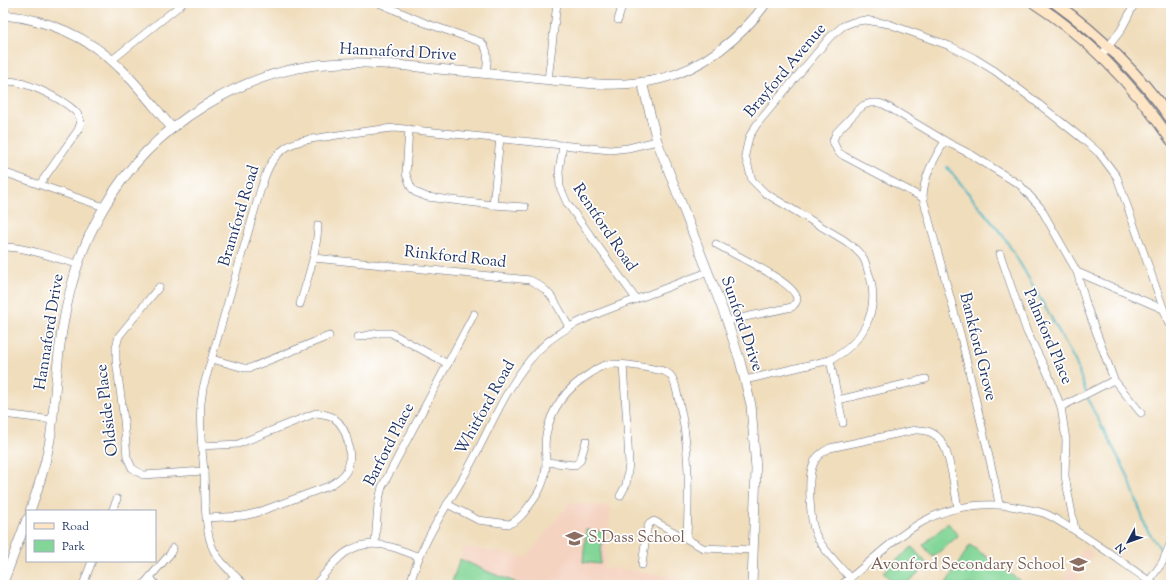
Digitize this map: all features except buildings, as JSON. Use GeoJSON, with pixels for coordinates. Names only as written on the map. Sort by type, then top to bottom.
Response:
{"type":"FeatureCollection","features":[{"type":"Feature","properties":{"kind":"main road"},"geometry":{"type":"LineString","coordinates":[[1034,3],[1068,27],[1101,56],[1132,88],[1154,115],[1171,140]]}},
{"type":"Feature","properties":{"kind":"main road"},"geometry":{"type":"LineString","coordinates":[[1055,3],[1089,28],[1109,47],[1132,70],[1171,119]]}},
{"type":"Feature","properties":{"kind":"street"},"geometry":{"type":"LineString","coordinates":[[112,60],[183,3]]}},
{"type":"Feature","properties":{"kind":"street"},"geometry":{"type":"LineString","coordinates":[[379,3],[425,23],[481,42],[484,45],[488,56],[486,74]]}},
{"type":"Feature","properties":{"kind":"street"},"geometry":{"type":"LineString","coordinates":[[548,80],[557,3]]}},
{"type":"Feature","properties":{"kind":"street"},"geometry":{"type":"LineString","coordinates":[[618,20],[623,3]]}},
{"type":"Feature","properties":{"kind":"street","name":"Hannaford Drive"},"geometry":{"type":"LineString","coordinates":[[30,510],[49,445],[63,328],[77,264],[89,234],[118,186],[133,166],[172,128],[214,100],[257,80],[279,73],[318,65],[378,63],[600,84],[660,80],[693,66],[718,51],[747,26],[766,3]]}},
{"type":"Feature","properties":{"kind":"street"},"geometry":{"type":"LineString","coordinates":[[1101,56],[1121,30],[1135,3]]}},
{"type":"Feature","properties":{"kind":"street"},"geometry":{"type":"LineString","coordinates":[[3,15],[33,20],[68,32],[90,44],[112,60],[131,79],[172,128]]}},
{"type":"Feature","properties":{"kind":"street","name":"Brayford Avenue"},"geometry":{"type":"LineString","coordinates":[[745,380],[830,360],[842,354],[853,344],[863,331],[869,318],[873,304],[873,290],[864,259],[844,240],[762,190],[752,180],[745,154],[750,137],[758,124],[830,37],[843,26],[853,22],[865,20],[889,24],[915,33],[950,46],[974,58],[995,71],[1031,98],[1099,154],[1117,177],[1171,330]]}},
{"type":"Feature","properties":{"kind":"street"},"geometry":{"type":"LineString","coordinates":[[3,82],[13,81],[23,83],[51,96],[75,111],[81,122],[78,130],[40,184]]}},
{"type":"Feature","properties":{"kind":"street","name":"Sunford Drive"},"geometry":{"type":"LineString","coordinates":[[642,82],[657,141],[727,321],[745,380],[750,405],[756,469],[752,585]]}},
{"type":"Feature","properties":{"kind":"street"},"geometry":{"type":"LineString","coordinates":[[924,198],[838,152],[833,141],[836,134],[864,105],[879,103],[894,110],[1020,184],[1040,207],[1077,272],[1087,307],[1114,380],[1141,413]]}},
{"type":"Feature","properties":{"kind":"street"},"geometry":{"type":"LineString","coordinates":[[409,129],[406,174],[411,187],[416,192],[427,197],[493,205],[525,207]]}},
{"type":"Feature","properties":{"kind":"street","name":"Bramford Road"},"geometry":{"type":"LineString","coordinates":[[245,585],[225,566],[213,550],[210,538],[207,518],[202,446],[200,411],[201,396],[261,188],[268,168],[284,149],[292,144],[307,140],[371,130],[409,129],[563,145],[620,149],[657,141]]}},
{"type":"Feature","properties":{"kind":"street"},"geometry":{"type":"LineString","coordinates":[[493,205],[500,138]]}},
{"type":"Feature","properties":{"kind":"street","name":"Bankford Grove"},"geometry":{"type":"LineString","coordinates":[[945,141],[926,176],[923,192],[961,338],[999,504]]}},
{"type":"Feature","properties":{"kind":"street","name":"Rentford Road"},"geometry":{"type":"LineString","coordinates":[[563,145],[559,171],[560,187],[566,203],[636,299]]}},
{"type":"Feature","properties":{"kind":"street"},"geometry":{"type":"LineString","coordinates":[[3,172],[104,207]]}},
{"type":"Feature","properties":{"kind":"street"},"geometry":{"type":"LineString","coordinates":[[300,304],[314,258],[318,239],[318,225]]}},
{"type":"Feature","properties":{"kind":"street"},"geometry":{"type":"LineString","coordinates":[[716,244],[783,282],[795,294],[797,299],[796,303],[792,307],[727,321]]}},
{"type":"Feature","properties":{"kind":"street"},"geometry":{"type":"LineString","coordinates":[[3,247],[28,249],[77,264]]}},
{"type":"Feature","properties":{"kind":"street","name":"Palmford Place"},"geometry":{"type":"LineString","coordinates":[[1000,254],[1027,332],[1049,376],[1061,407],[1066,440],[1065,476],[1075,530]]}},
{"type":"Feature","properties":{"kind":"street","name":"Rinkford Road"},"geometry":{"type":"LineString","coordinates":[[314,258],[530,280],[538,284],[550,294],[569,327]]}},
{"type":"Feature","properties":{"kind":"street","name":"Whitford Road"},"geometry":{"type":"LineString","coordinates":[[410,585],[423,548],[468,469],[504,399],[529,361],[543,345],[560,332],[580,321],[708,272]]}},
{"type":"Feature","properties":{"kind":"street"},"geometry":{"type":"LineString","coordinates":[[1077,272],[1163,309]]}},
{"type":"Feature","properties":{"kind":"street","name":"Oldside Place"},"geometry":{"type":"LineString","coordinates":[[159,287],[120,336],[116,347],[116,360],[127,457],[132,468],[143,475],[204,471]]}},
{"type":"Feature","properties":{"kind":"street","name":"Barford Place"},"geometry":{"type":"LineString","coordinates":[[375,544],[378,504],[382,487],[474,314]]}},
{"type":"Feature","properties":{"kind":"street"},"geometry":{"type":"LineString","coordinates":[[358,337],[379,333],[391,333],[448,364]]}},
{"type":"Feature","properties":{"kind":"street"},"geometry":{"type":"LineString","coordinates":[[212,359],[244,368],[250,368],[330,336]]}},
{"type":"Feature","properties":{"kind":"street"},"geometry":{"type":"LineString","coordinates":[[830,360],[843,423]]}},
{"type":"Feature","properties":{"kind":"street"},"geometry":{"type":"LineString","coordinates":[[447,504],[478,520],[510,524],[514,523],[526,511],[542,488],[546,462],[544,448],[548,426],[553,413],[564,395],[586,376],[597,369],[613,364],[623,365],[669,373],[675,385],[685,426],[688,461],[687,538]]}},
{"type":"Feature","properties":{"kind":"street"},"geometry":{"type":"LineString","coordinates":[[620,496],[626,485],[628,464],[627,418],[623,365]]}},
{"type":"Feature","properties":{"kind":"street"},"geometry":{"type":"LineString","coordinates":[[838,400],[926,379]]}},
{"type":"Feature","properties":{"kind":"street","name":"Palmford Place"},"geometry":{"type":"LineString","coordinates":[[1061,407],[1114,380]]}},
{"type":"Feature","properties":{"kind":"street"},"geometry":{"type":"LineString","coordinates":[[202,446],[238,444],[316,413],[334,418],[340,424],[349,444],[350,456],[346,472],[337,482],[329,486],[256,513],[243,516],[207,518]]}},
{"type":"Feature","properties":{"kind":"street"},"geometry":{"type":"LineString","coordinates":[[3,414],[53,420]]}},
{"type":"Feature","properties":{"kind":"street"},"geometry":{"type":"LineString","coordinates":[[958,508],[948,453],[940,439],[928,431],[915,430],[830,448],[824,451],[816,459],[811,470],[812,521],[816,536],[846,582],[907,531],[924,521],[958,508],[983,504],[1017,506],[1045,514],[1084,535],[1152,583],[1171,542]]}},
{"type":"Feature","properties":{"kind":"street"},"geometry":{"type":"LineString","coordinates":[[546,462],[575,465],[580,461],[586,441]]}},
{"type":"Feature","properties":{"kind":"street"},"geometry":{"type":"LineString","coordinates":[[112,510],[117,499]]}},
{"type":"Feature","properties":{"kind":"street"},"geometry":{"type":"LineString","coordinates":[[3,583],[26,522]]}},
{"type":"Feature","properties":{"kind":"street"},"geometry":{"type":"LineString","coordinates":[[642,565],[647,528],[652,522],[657,522],[707,549],[753,550]]}},
{"type":"Feature","properties":{"kind":"street"},"geometry":{"type":"LineString","coordinates":[[314,585],[345,553],[364,545],[375,544],[394,547],[419,557]]}},
{"type":"Feature","properties":{"kind":"street"},"geometry":{"type":"LineString","coordinates":[[143,585],[172,551]]}},
{"type":"Feature","properties":{"kind":"street"},"geometry":{"type":"LineString","coordinates":[[83,585],[92,562]]}},
{"type":"Feature","properties":{"kind":"street"},"geometry":{"type":"LineString","coordinates":[[226,585],[235,576]]}},
{"type":"Feature","properties":{"kind":"street"},"geometry":{"type":"LineString","coordinates":[[150,577],[156,585]]}},
{"type":"Feature","properties":{"kind":"shaded area","name":"S.Dass School"},"geometry":{"type":"Polygon","coordinates":[[[570,502],[611,507],[604,567],[681,578],[681,585],[451,585],[464,547],[527,557],[570,502]]]}},
{"type":"Feature","properties":{"kind":"shaded area","name":"Avonford Secondary School"},"geometry":{"type":"Polygon","coordinates":[[[1085,547],[1093,553],[1077,578],[1087,585],[1059,585],[1085,547]]]}},
{"type":"Feature","properties":{"kind":"green space"},"geometry":{"type":"Polygon","coordinates":[[[948,523],[958,536],[933,557],[923,545],[948,523]]]}},
{"type":"Feature","properties":{"kind":"green space"},"geometry":{"type":"Polygon","coordinates":[[[586,530],[603,532],[600,564],[583,562],[586,530]]]}},
{"type":"Feature","properties":{"kind":"green space"},"geometry":{"type":"Polygon","coordinates":[[[970,545],[1026,585],[945,585],[970,545]]]}},
{"type":"Feature","properties":{"kind":"green space"},"geometry":{"type":"Polygon","coordinates":[[[912,547],[928,565],[904,585],[895,585],[883,572],[912,547]]]}},
{"type":"Feature","properties":{"kind":"green space"},"geometry":{"type":"Polygon","coordinates":[[[460,559],[515,582],[516,585],[451,585],[460,559]]]}},
{"type":"Feature","properties":{"kind":"waterway"},"geometry":{"type":"LineString","coordinates":[[947,167],[1004,237],[1061,335],[1076,363],[1090,404],[1127,474],[1147,530],[1161,550]]}},
{"type":"Feature","properties":{"kind":"place","name":"S.Dass School"},"geometry":{"type":"Point","coordinates":[575,538]}},
{"type":"Feature","properties":{"kind":"place","name":"Avonford Secondary School"},"geometry":{"type":"Point","coordinates":[1078,565]}}]}
